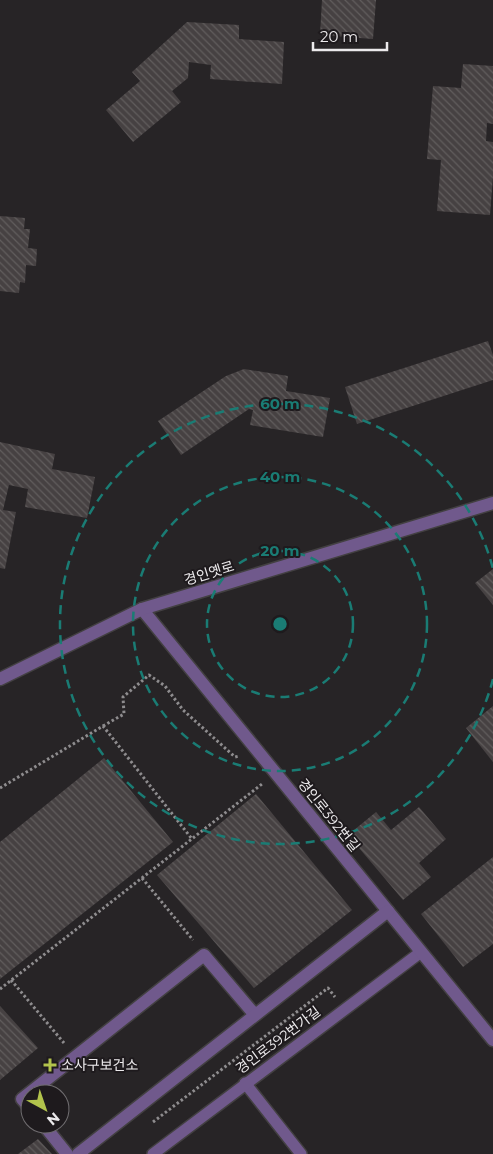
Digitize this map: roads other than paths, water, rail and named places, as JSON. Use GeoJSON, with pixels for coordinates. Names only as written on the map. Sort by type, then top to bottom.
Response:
{"type":"FeatureCollection","features":[{"type":"Feature","properties":{"kind":"street","name":"경인옛로"},"geometry":{"type":"LineString","coordinates":[[0,679],[142,608],[493,503]]}},
{"type":"Feature","properties":{"kind":"street","name":"경인로392번길"},"geometry":{"type":"LineString","coordinates":[[142,608],[493,1040]]}},
{"type":"Feature","properties":{"kind":"street"},"geometry":{"type":"LineString","coordinates":[[78,1154],[388,911]]}},
{"type":"Feature","properties":{"kind":"street"},"geometry":{"type":"LineString","coordinates":[[41,1084],[204,954],[255,1015]]}},
{"type":"Feature","properties":{"kind":"street"},"geometry":{"type":"LineString","coordinates":[[51,1134],[67,1154]]}},
{"type":"Feature","properties":{"kind":"lane","name":"경인로392번가길"},"geometry":{"type":"LineString","coordinates":[[153,1154],[421,952]]}},
{"type":"Feature","properties":{"kind":"lane"},"geometry":{"type":"LineString","coordinates":[[245,1083],[301,1154]]}},
{"type":"Feature","properties":{"kind":"place","name":"소사구보건소"},"geometry":{"type":"Point","coordinates":[50,1065]}}]}
